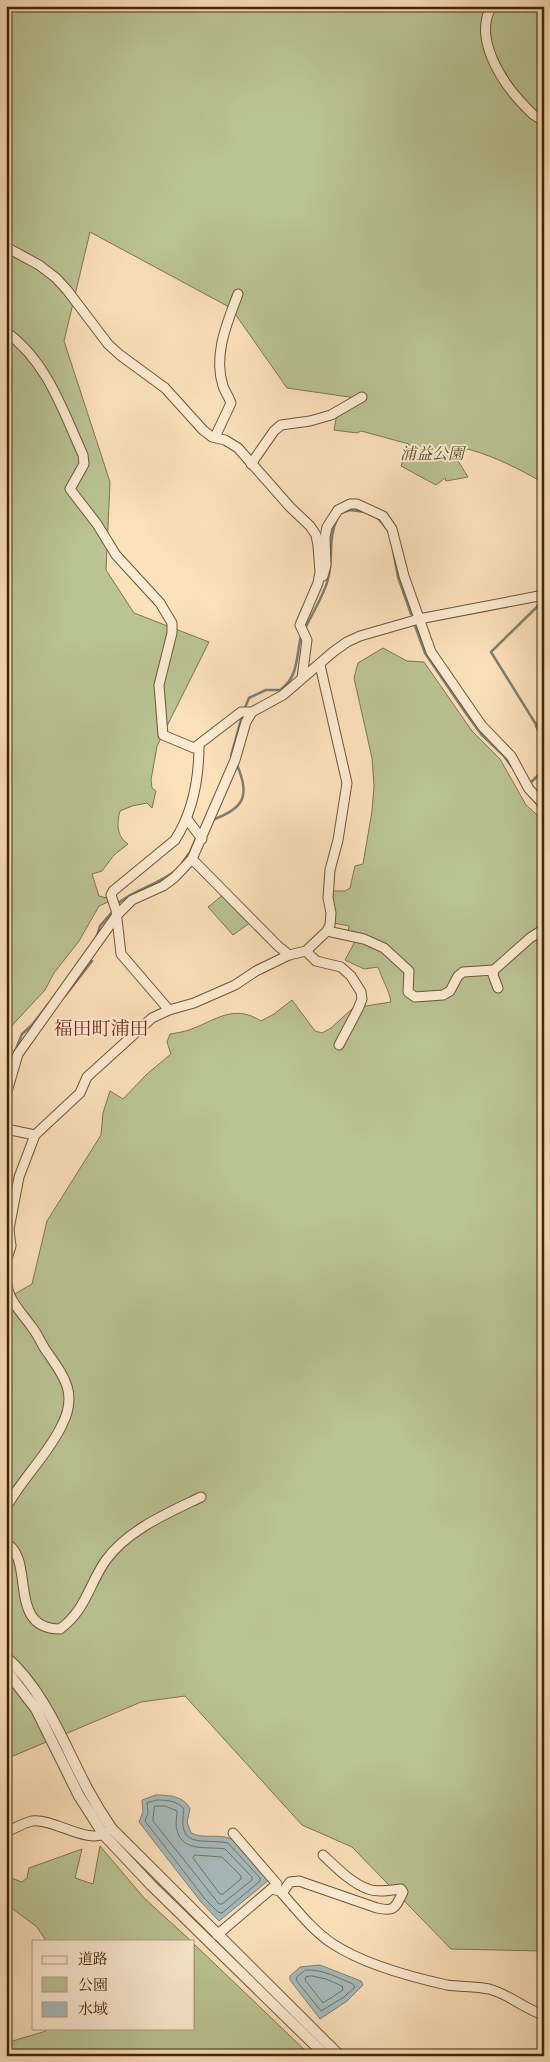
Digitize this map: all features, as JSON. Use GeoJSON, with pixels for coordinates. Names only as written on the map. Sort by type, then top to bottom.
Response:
{"type":"FeatureCollection","features":[{"type":"Feature","properties":{"kind":"street"},"geometry":{"type":"LineString","coordinates":[[492,6],[486,21],[487,41],[497,70],[508,87],[530,112],[536,118],[544,120]]}},
{"type":"Feature","properties":{"kind":"street"},"geometry":{"type":"LineString","coordinates":[[6,247],[39,265],[56,278],[108,344],[120,356],[165,388],[204,430],[215,437],[234,443],[290,507],[310,526],[316,535],[320,560],[318,583]]}},
{"type":"Feature","properties":{"kind":"street"},"geometry":{"type":"LineString","coordinates":[[215,437],[231,403],[223,388],[220,374],[220,356],[225,329],[238,294]]}},
{"type":"Feature","properties":{"kind":"street"},"geometry":{"type":"LineString","coordinates":[[6,332],[19,341],[36,359],[51,386],[83,455],[84,464],[70,489],[97,524],[116,555],[160,603],[172,623],[172,633],[159,685],[163,735],[194,748],[246,712],[283,695],[333,652],[354,639],[374,631],[419,619],[544,595]]}},
{"type":"Feature","properties":{"kind":"street"},"geometry":{"type":"LineString","coordinates":[[251,464],[281,425],[310,421],[331,415],[362,398]]}},
{"type":"Feature","properties":{"kind":"street"},"geometry":{"type":"LineString","coordinates":[[302,678],[307,640],[302,622],[318,583],[324,575],[327,527],[338,510],[350,504],[357,504],[378,512],[392,529],[404,576],[431,652],[482,726],[512,756],[529,789],[544,804]]}},
{"type":"Feature","properties":{"kind":"street"},"geometry":{"type":"LineString","coordinates":[[6,1262],[11,1246],[8,1233],[19,1176],[35,1136],[80,1093],[87,1077],[152,1018],[169,1010],[194,1003],[235,985],[256,971],[289,955],[306,951],[330,925],[331,913],[328,898],[330,870],[338,840],[347,783],[320,665]]}},
{"type":"Feature","properties":{"kind":"street"},"geometry":{"type":"LineString","coordinates":[[6,1095],[18,1054],[60,995],[115,910],[163,886],[174,878],[192,859],[199,836],[209,821],[234,761],[246,722],[246,712]]}},
{"type":"Feature","properties":{"kind":"street"},"geometry":{"type":"LineString","coordinates":[[169,1010],[121,954],[115,910],[110,894],[176,840],[187,820],[199,768],[199,745]]}},
{"type":"Feature","properties":{"kind":"street"},"geometry":{"type":"LineString","coordinates":[[187,820],[199,836]]}},
{"type":"Feature","properties":{"kind":"street"},"geometry":{"type":"LineString","coordinates":[[192,859],[289,955]]}},
{"type":"Feature","properties":{"kind":"street"},"geometry":{"type":"LineString","coordinates":[[327,930],[364,939],[384,948],[409,971],[408,992],[415,997],[443,995],[450,991],[458,976],[463,972],[494,970],[530,938],[544,929]]}},
{"type":"Feature","properties":{"kind":"street"},"geometry":{"type":"LineString","coordinates":[[306,951],[316,960],[341,967],[351,976],[360,992],[362,999],[339,1045]]}},
{"type":"Feature","properties":{"kind":"street"},"geometry":{"type":"LineString","coordinates":[[494,970],[493,975],[498,988]]}},
{"type":"Feature","properties":{"kind":"street"},"geometry":{"type":"LineString","coordinates":[[6,1129],[35,1136]]}},
{"type":"Feature","properties":{"kind":"street"},"geometry":{"type":"LineString","coordinates":[[6,1280],[14,1305],[32,1326],[45,1349],[60,1368],[68,1386],[67,1407],[63,1424],[52,1442],[29,1471],[6,1508]]}},
{"type":"Feature","properties":{"kind":"street"},"geometry":{"type":"LineString","coordinates":[[6,1543],[13,1547],[18,1558],[24,1595],[32,1617],[40,1626],[60,1629],[67,1624],[86,1599],[106,1560],[118,1548],[138,1530],[201,1497]]}},
{"type":"Feature","properties":{"kind":"street"},"geometry":{"type":"LineString","coordinates":[[6,1657],[30,1683],[45,1704],[108,1832],[217,1935],[340,2056]]}},
{"type":"Feature","properties":{"kind":"street"},"geometry":{"type":"LineString","coordinates":[[6,1670],[36,1708],[79,1796],[151,1885],[326,2056]]}},
{"type":"Feature","properties":{"kind":"street"},"geometry":{"type":"LineString","coordinates":[[6,1832],[31,1821],[48,1822],[83,1835],[108,1832]]}},
{"type":"Feature","properties":{"kind":"street"},"geometry":{"type":"LineString","coordinates":[[217,1935],[277,1884],[233,1833]]}},
{"type":"Feature","properties":{"kind":"street"},"geometry":{"type":"LineString","coordinates":[[282,1893],[290,1882],[299,1881],[389,1911],[397,1905],[403,1892],[401,1889],[376,1891],[368,1889],[343,1874],[323,1855]]}},
{"type":"Feature","properties":{"kind":"street"},"geometry":{"type":"LineString","coordinates":[[270,1889],[277,1889],[282,1893],[296,1910],[332,1944],[351,1954],[417,1978],[450,1985],[489,1989],[503,1994],[531,2011],[544,2015]]}},
{"type":"Feature","properties":{"kind":"green space","name":"浦益公園"},"geometry":{"type":"Polygon","coordinates":[[[6,6],[544,6],[544,483],[507,464],[468,449],[457,459],[468,477],[446,481],[445,478],[436,485],[401,466],[409,444],[361,431],[357,433],[334,430],[337,414],[363,399],[287,388],[231,308],[90,232],[64,341],[110,482],[106,570],[134,613],[209,642],[157,746],[151,780],[152,788],[156,791],[152,808],[147,803],[120,811],[118,829],[121,837],[128,844],[114,855],[102,871],[92,874],[99,896],[107,898],[108,902],[99,906],[79,941],[54,973],[45,990],[6,1032],[6,6]]]}},
{"type":"Feature","properties":{"kind":"green space"},"geometry":{"type":"Polygon","coordinates":[[[383,648],[407,661],[424,662],[472,731],[500,759],[526,805],[544,821],[544,1951],[451,1949],[352,1847],[302,1825],[185,1696],[141,1702],[6,1759],[6,1299],[32,1284],[47,1221],[101,1135],[103,1113],[110,1091],[123,1099],[147,1074],[171,1054],[167,1042],[170,1034],[189,1030],[224,1015],[242,1014],[261,1021],[292,1000],[315,1031],[322,1033],[331,1028],[353,1008],[391,1002],[378,967],[364,969],[345,960],[358,936],[348,933],[349,926],[334,923],[332,891],[345,891],[350,888],[355,866],[363,864],[372,811],[374,786],[372,758],[354,678],[358,663],[383,648]]]}},
{"type":"Feature","properties":{"kind":"green space"},"geometry":{"type":"Polygon","coordinates":[[[224,894],[251,922],[233,935],[208,907],[224,894]]]}},
{"type":"Feature","properties":{"kind":"green space"},"geometry":{"type":"Polygon","coordinates":[[[100,1846],[144,1898],[190,1940],[44,1940],[37,1927],[6,1904],[6,1872],[11,1878],[22,1882],[27,1878],[29,1868],[82,1849],[75,1878],[93,1884],[100,1846]]]}},
{"type":"Feature","properties":{"kind":"green space"},"geometry":{"type":"Polygon","coordinates":[[[195,1945],[311,2056],[6,2056],[6,2043],[46,2031],[195,2030],[195,1945]]]}},
{"type":"Feature","properties":{"kind":"water"},"geometry":{"type":"Polygon","coordinates":[[[544,715],[544,741],[535,726],[544,715]]]}},
{"type":"Feature","properties":{"kind":"water"},"geometry":{"type":"Polygon","coordinates":[[[156,1795],[171,1796],[184,1801],[190,1809],[187,1822],[191,1833],[200,1836],[224,1837],[234,1841],[245,1851],[269,1880],[219,1921],[201,1902],[139,1822],[143,1812],[142,1800],[156,1795]]]}},
{"type":"Feature","properties":{"kind":"water"},"geometry":{"type":"Polygon","coordinates":[[[320,1965],[361,1981],[363,1985],[347,2001],[320,2019],[290,1980],[290,1976],[300,1967],[320,1965]]]}},
{"type":"Feature","properties":{"kind":"waterway"},"geometry":{"type":"LineString","coordinates":[[344,512],[350,510],[365,512]]}},
{"type":"Feature","properties":{"kind":"waterway"},"geometry":{"type":"LineString","coordinates":[[305,629],[326,585],[330,571],[333,533],[338,517]]}},
{"type":"Feature","properties":{"kind":"waterway"},"geometry":{"type":"LineString","coordinates":[[377,517],[388,530]]}},
{"type":"Feature","properties":{"kind":"waterway"},"geometry":{"type":"LineString","coordinates":[[393,550],[398,577],[411,614]]}},
{"type":"Feature","properties":{"kind":"waterway"},"geometry":{"type":"LineString","coordinates":[[537,726],[491,652],[544,600]]}},
{"type":"Feature","properties":{"kind":"waterway"},"geometry":{"type":"LineString","coordinates":[[414,623],[425,653],[465,712],[481,734],[503,755],[512,767]]}},
{"type":"Feature","properties":{"kind":"waterway"},"geometry":{"type":"LineString","coordinates":[[244,710],[249,698],[266,690],[280,690],[291,679],[296,666],[301,636]]}},
{"type":"Feature","properties":{"kind":"waterway"},"geometry":{"type":"LineString","coordinates":[[232,758],[242,716]]}},
{"type":"Feature","properties":{"kind":"waterway"},"geometry":{"type":"LineString","coordinates":[[212,820],[231,811],[241,800],[243,786],[237,765]]}},
{"type":"Feature","properties":{"kind":"waterway"},"geometry":{"type":"LineString","coordinates":[[529,784],[544,770]]}},
{"type":"Feature","properties":{"kind":"waterway"},"geometry":{"type":"LineString","coordinates":[[526,791],[544,812]]}},
{"type":"Feature","properties":{"kind":"waterway"},"geometry":{"type":"LineString","coordinates":[[182,863],[190,852],[197,836]]}},
{"type":"Feature","properties":{"kind":"waterway"},"geometry":{"type":"LineString","coordinates":[[117,904],[175,871]]}},
{"type":"Feature","properties":{"kind":"waterway"},"geometry":{"type":"LineString","coordinates":[[96,939],[100,926],[113,911]]}},
{"type":"Feature","properties":{"kind":"waterway"},"geometry":{"type":"LineString","coordinates":[[62,995],[65,996],[92,961]]}},
{"type":"Feature","properties":{"kind":"waterway"},"geometry":{"type":"LineString","coordinates":[[6,1074],[22,1034],[32,1025],[56,994]]}},
{"type":"Feature","properties":{"kind":"district","name":"福田町浦田"},"geometry":{"type":"Point","coordinates":[101,1028]}}]}
